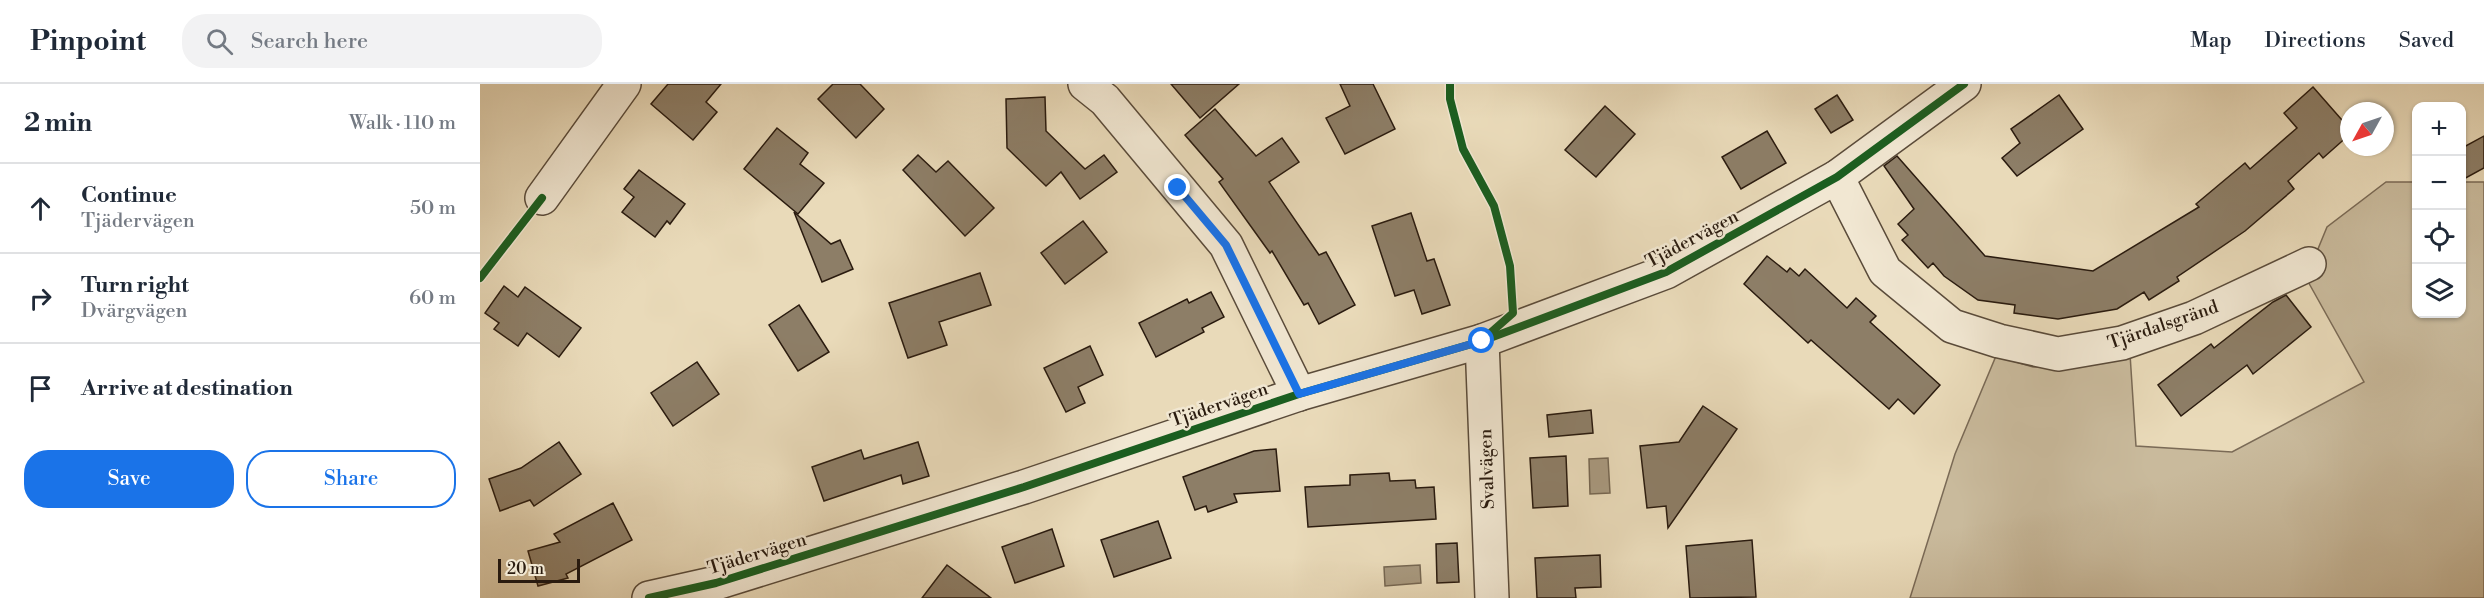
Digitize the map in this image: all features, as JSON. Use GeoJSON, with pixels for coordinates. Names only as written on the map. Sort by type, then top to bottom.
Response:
{"type":"FeatureCollection","features":[{"type":"Feature","properties":{"kind":"street"},"geometry":{"type":"LineString","coordinates":[[542,198],[624,84]]}},
{"type":"Feature","properties":{"kind":"street"},"geometry":{"type":"LineString","coordinates":[[1085,84],[1105,100],[1226,245],[1299,394]]}},
{"type":"Feature","properties":{"kind":"street","name":"Tjädervägen"},"geometry":{"type":"LineString","coordinates":[[649,598],[716,583],[1024,487],[1299,394],[1482,341],[1666,272],[1837,177],[1964,84]]}},
{"type":"Feature","properties":{"kind":"street","name":"Tjärdalsgränd"},"geometry":{"type":"LineString","coordinates":[[1837,177],[1885,271],[1952,326],[1999,342],[2058,354],[2122,343],[2194,318],[2309,264]]}},
{"type":"Feature","properties":{"kind":"street","name":"Svalvägen"},"geometry":{"type":"LineString","coordinates":[[1482,341],[1491,598]]}},
{"type":"Feature","properties":{"kind":"shaded area"},"geometry":{"type":"Polygon","coordinates":[[[2386,182],[2412,182],[2412,318],[2466,318],[2466,182],[2484,182],[2484,598],[1910,598],[1955,454],[1996,356],[2033,367],[2077,366],[2130,354],[2136,446],[2232,452],[2364,382],[2306,278],[2327,227],[2386,182]]]}},
{"type":"Feature","properties":{"kind":"shaded area"},"geometry":{"type":"Polygon","coordinates":[[[1608,458],[1610,493],[1590,494],[1589,459],[1608,458]]]}},
{"type":"Feature","properties":{"kind":"shaded area"},"geometry":{"type":"Polygon","coordinates":[[[1420,565],[1421,583],[1385,586],[1384,567],[1420,565]]]}},
{"type":"Feature","properties":{"kind":"building"},"geometry":{"type":"Polygon","coordinates":[[[668,84],[721,84],[706,102],[717,112],[693,140],[651,104],[668,84]]]}},
{"type":"Feature","properties":{"kind":"building"},"geometry":{"type":"Polygon","coordinates":[[[833,84],[860,84],[884,109],[856,138],[818,99],[833,84]]]}},
{"type":"Feature","properties":{"kind":"building"},"geometry":{"type":"Polygon","coordinates":[[[1171,84],[1239,84],[1200,118],[1171,84]]]}},
{"type":"Feature","properties":{"kind":"building"},"geometry":{"type":"Polygon","coordinates":[[[1340,84],[1373,84],[1395,129],[1345,154],[1326,118],[1350,106],[1340,84]]]}},
{"type":"Feature","properties":{"kind":"building"},"geometry":{"type":"Polygon","coordinates":[[[2313,87],[2340,118],[2340,143],[2323,158],[2319,153],[2288,181],[2294,189],[2245,231],[2177,277],[2179,281],[2149,300],[2144,292],[2117,309],[2058,319],[2014,313],[2015,305],[1978,300],[1944,276],[1933,263],[1928,268],[1902,240],[1908,235],[1898,224],[1914,209],[1884,166],[1897,156],[1985,256],[2093,271],[2199,207],[2196,204],[2245,163],[2250,169],[2297,128],[2284,113],[2313,87]]]}},
{"type":"Feature","properties":{"kind":"building"},"geometry":{"type":"Polygon","coordinates":[[[1837,95],[1853,120],[1831,133],[1815,109],[1837,95]]]}},
{"type":"Feature","properties":{"kind":"building"},"geometry":{"type":"Polygon","coordinates":[[[2059,95],[2083,129],[2017,176],[2002,158],[2020,143],[2011,129],[2059,95]]]}},
{"type":"Feature","properties":{"kind":"building"},"geometry":{"type":"Polygon","coordinates":[[[1045,97],[1046,131],[1085,169],[1104,155],[1117,172],[1080,199],[1061,172],[1046,186],[1007,148],[1006,99],[1045,97]]]}},
{"type":"Feature","properties":{"kind":"building"},"geometry":{"type":"Polygon","coordinates":[[[1605,106],[1635,134],[1596,177],[1565,150],[1605,106]]]}},
{"type":"Feature","properties":{"kind":"building"},"geometry":{"type":"Polygon","coordinates":[[[1215,109],[1256,156],[1282,138],[1299,162],[1269,182],[1319,255],[1326,252],[1355,305],[1319,324],[1308,303],[1304,305],[1272,251],[1270,253],[1219,182],[1223,179],[1185,135],[1215,109]]]}},
{"type":"Feature","properties":{"kind":"building"},"geometry":{"type":"Polygon","coordinates":[[[777,128],[808,153],[800,164],[824,183],[798,214],[744,169],[777,128]]]}},
{"type":"Feature","properties":{"kind":"building"},"geometry":{"type":"Polygon","coordinates":[[[1767,131],[1786,163],[1741,189],[1722,157],[1767,131]]]}},
{"type":"Feature","properties":{"kind":"building"},"geometry":{"type":"Polygon","coordinates":[[[2484,136],[2484,168],[2466,178],[2466,156],[2466,146],[2484,136]]]}},
{"type":"Feature","properties":{"kind":"building"},"geometry":{"type":"Polygon","coordinates":[[[918,155],[936,172],[948,161],[994,208],[965,236],[903,170],[918,155]]]}},
{"type":"Feature","properties":{"kind":"building"},"geometry":{"type":"Polygon","coordinates":[[[639,170],[685,204],[670,224],[667,221],[655,237],[622,212],[634,197],[624,189],[639,170]]]}},
{"type":"Feature","properties":{"kind":"building"},"geometry":{"type":"Polygon","coordinates":[[[794,212],[831,244],[840,240],[853,269],[822,282],[794,212]]]}},
{"type":"Feature","properties":{"kind":"building"},"geometry":{"type":"Polygon","coordinates":[[[1411,213],[1427,261],[1434,259],[1450,305],[1422,314],[1414,290],[1395,296],[1372,226],[1411,213]]]}},
{"type":"Feature","properties":{"kind":"building"},"geometry":{"type":"Polygon","coordinates":[[[1083,221],[1107,252],[1065,284],[1041,253],[1083,221]]]}},
{"type":"Feature","properties":{"kind":"building"},"geometry":{"type":"Polygon","coordinates":[[[1767,256],[1787,272],[1790,268],[1799,276],[1805,269],[1847,308],[1856,298],[1876,316],[1870,322],[1940,385],[1914,414],[1898,399],[1889,409],[1811,340],[1808,343],[1744,284],[1767,256]]]}},
{"type":"Feature","properties":{"kind":"building"},"geometry":{"type":"Polygon","coordinates":[[[980,273],[991,305],[939,322],[947,345],[908,358],[889,303],[980,273]]]}},
{"type":"Feature","properties":{"kind":"building"},"geometry":{"type":"Polygon","coordinates":[[[504,286],[518,297],[525,287],[581,328],[559,357],[527,333],[518,346],[494,329],[499,323],[485,313],[504,286]]]}},
{"type":"Feature","properties":{"kind":"building"},"geometry":{"type":"Polygon","coordinates":[[[1211,292],[1224,317],[1202,328],[1204,332],[1156,357],[1139,323],[1187,299],[1189,303],[1211,292]]]}},
{"type":"Feature","properties":{"kind":"building"},"geometry":{"type":"Polygon","coordinates":[[[2286,295],[2311,327],[2253,374],[2247,365],[2181,416],[2158,385],[2211,344],[2214,348],[2273,302],[2286,295]]]}},
{"type":"Feature","properties":{"kind":"building"},"geometry":{"type":"Polygon","coordinates":[[[799,305],[829,352],[798,371],[769,325],[799,305]]]}},
{"type":"Feature","properties":{"kind":"building"},"geometry":{"type":"Polygon","coordinates":[[[1090,346],[1103,375],[1078,387],[1085,403],[1066,412],[1044,368],[1090,346]]]}},
{"type":"Feature","properties":{"kind":"building"},"geometry":{"type":"Polygon","coordinates":[[[697,362],[719,394],[673,426],[651,393],[697,362]]]}},
{"type":"Feature","properties":{"kind":"building"},"geometry":{"type":"Polygon","coordinates":[[[1703,406],[1737,429],[1668,528],[1666,506],[1647,508],[1640,446],[1679,442],[1703,406]]]}},
{"type":"Feature","properties":{"kind":"building"},"geometry":{"type":"Polygon","coordinates":[[[1591,410],[1593,433],[1549,437],[1547,415],[1591,410]]]}},
{"type":"Feature","properties":{"kind":"building"},"geometry":{"type":"Polygon","coordinates":[[[559,442],[581,474],[534,506],[530,500],[500,511],[489,479],[521,468],[559,442]]]}},
{"type":"Feature","properties":{"kind":"building"},"geometry":{"type":"Polygon","coordinates":[[[918,442],[929,476],[903,484],[901,475],[824,501],[812,467],[861,450],[864,459],[918,442]]]}},
{"type":"Feature","properties":{"kind":"building"},"geometry":{"type":"Polygon","coordinates":[[[1276,449],[1280,491],[1234,494],[1237,502],[1208,512],[1206,506],[1195,510],[1183,477],[1254,451],[1276,449]]]}},
{"type":"Feature","properties":{"kind":"building"},"geometry":{"type":"Polygon","coordinates":[[[1566,456],[1568,506],[1533,508],[1530,458],[1566,456]]]}},
{"type":"Feature","properties":{"kind":"building"},"geometry":{"type":"Polygon","coordinates":[[[1389,473],[1390,481],[1415,480],[1416,488],[1434,487],[1436,519],[1308,527],[1305,487],[1350,485],[1350,475],[1389,473]]]}},
{"type":"Feature","properties":{"kind":"building"},"geometry":{"type":"Polygon","coordinates":[[[613,503],[632,540],[566,574],[568,578],[538,586],[528,551],[560,542],[554,534],[613,503]]]}},
{"type":"Feature","properties":{"kind":"building"},"geometry":{"type":"Polygon","coordinates":[[[1158,521],[1171,558],[1114,577],[1101,540],[1158,521]]]}},
{"type":"Feature","properties":{"kind":"building"},"geometry":{"type":"Polygon","coordinates":[[[1052,529],[1064,566],[1015,583],[1002,547],[1052,529]]]}},
{"type":"Feature","properties":{"kind":"building"},"geometry":{"type":"Polygon","coordinates":[[[1752,540],[1756,597],[1690,598],[1686,546],[1752,540]]]}},
{"type":"Feature","properties":{"kind":"building"},"geometry":{"type":"Polygon","coordinates":[[[1457,543],[1459,582],[1437,583],[1436,544],[1457,543]]]}},
{"type":"Feature","properties":{"kind":"building"},"geometry":{"type":"Polygon","coordinates":[[[1600,555],[1601,587],[1575,588],[1576,598],[1537,598],[1535,558],[1600,555]]]}},
{"type":"Feature","properties":{"kind":"building"},"geometry":{"type":"Polygon","coordinates":[[[947,565],[991,598],[922,598],[947,565]]]}},
{"type":"Feature","properties":{"kind":"cycle path"},"geometry":{"type":"LineString","coordinates":[[1450,84],[1450,99],[1463,149],[1494,206],[1510,266],[1513,313],[1488,335]]}},
{"type":"Feature","properties":{"kind":"cycle path"},"geometry":{"type":"LineString","coordinates":[[649,598],[716,583],[1024,487],[1299,394],[1482,341],[1666,272],[1837,177],[1964,84]]}},
{"type":"Feature","properties":{"kind":"cycle path"},"geometry":{"type":"LineString","coordinates":[[480,278],[542,198]]}},
{"type":"Feature","properties":{"kind":"route"},"geometry":{"type":"LineString","coordinates":[[1178,188],[1226,245],[1299,394],[1482,341]]}}]}
